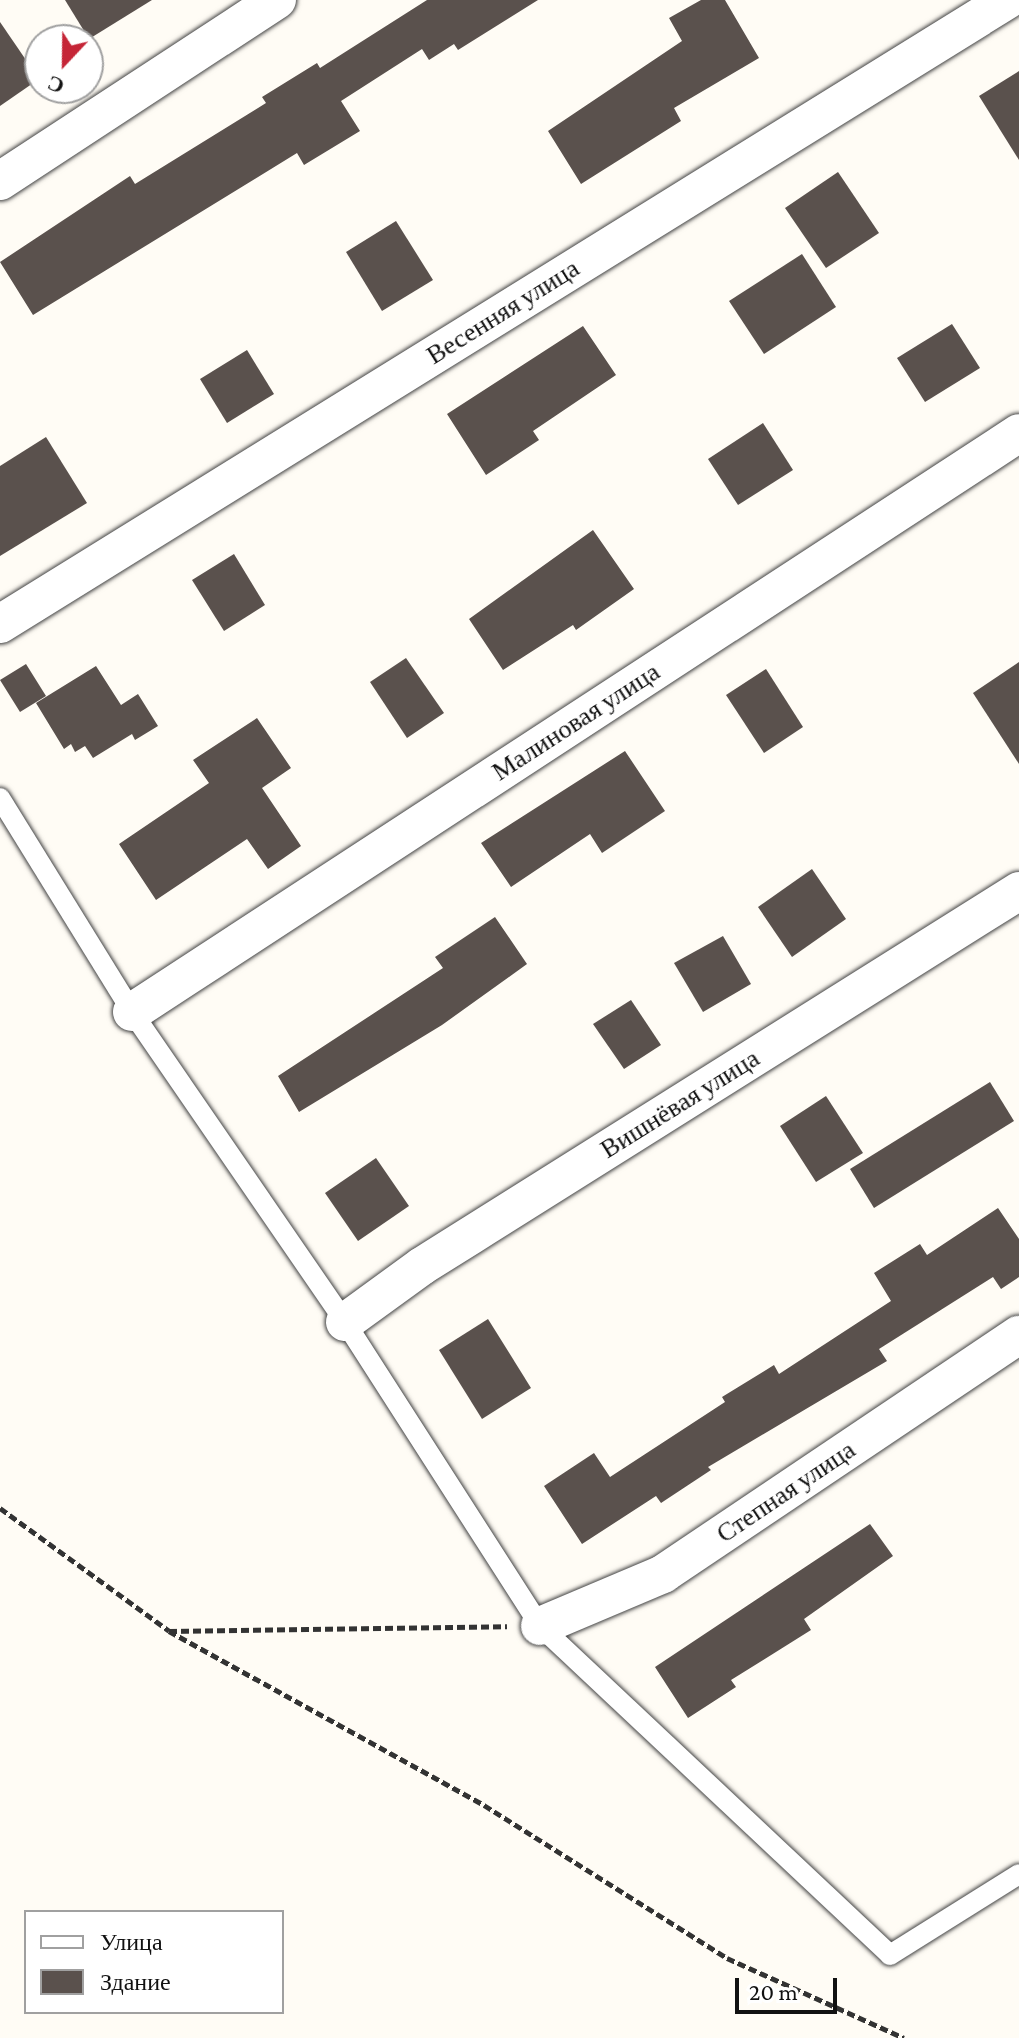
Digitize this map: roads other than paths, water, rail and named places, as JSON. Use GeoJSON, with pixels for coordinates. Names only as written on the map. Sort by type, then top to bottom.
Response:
{"type":"FeatureCollection","features":[{"type":"Feature","properties":{"kind":"street"},"geometry":{"type":"LineString","coordinates":[[0,181],[277,0]]}},
{"type":"Feature","properties":{"kind":"street","name":"Весенняя улица"},"geometry":{"type":"LineString","coordinates":[[0,624],[1007,0]]}},
{"type":"Feature","properties":{"kind":"street","name":"Малиновая улица"},"geometry":{"type":"LineString","coordinates":[[132,1012],[1019,433]]}},
{"type":"Feature","properties":{"kind":"street","name":"Вишнёвая улица"},"geometry":{"type":"LineString","coordinates":[[345,1322],[422,1266],[1019,891]]}},
{"type":"Feature","properties":{"kind":"street","name":"Степная улица"},"geometry":{"type":"LineString","coordinates":[[540,1626],[663,1574],[1019,1335]]}},
{"type":"Feature","properties":{"kind":"lane"},"geometry":{"type":"LineString","coordinates":[[0,798],[132,1012],[345,1322],[540,1626],[890,1955],[1019,1874]]}}]}
